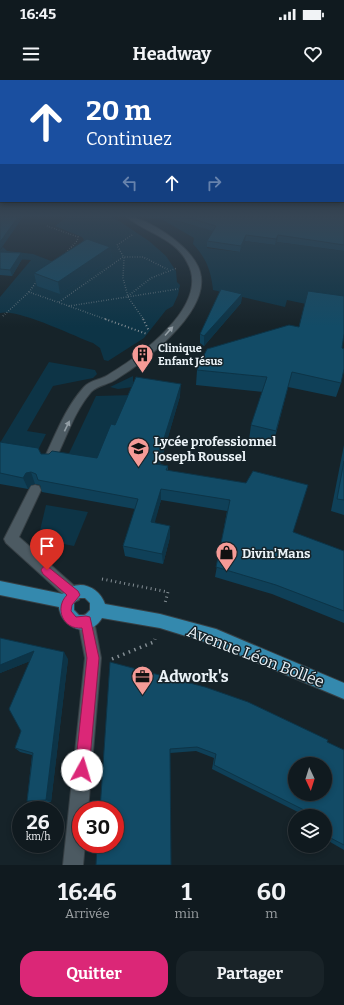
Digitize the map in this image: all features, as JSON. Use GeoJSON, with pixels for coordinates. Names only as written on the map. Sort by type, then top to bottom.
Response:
{"type":"FeatureCollection","features":[{"type":"Feature","properties":{"kind":"main road"},"geometry":{"type":"LineString","coordinates":[[0,588],[71,598]]}},
{"type":"Feature","properties":{"kind":"main road"},"geometry":{"type":"LineString","coordinates":[[79,592],[90,593],[96,600],[97,610],[91,619],[76,623],[71,621],[66,612],[71,598],[79,592]]}},
{"type":"Feature","properties":{"kind":"main road","name":"Avenue Léon Bollée"},"geometry":{"type":"LineString","coordinates":[[97,610],[160,622],[216,637],[344,691]]}},
{"type":"Feature","properties":{"kind":"street"},"geometry":{"type":"LineString","coordinates":[[49,461],[84,393],[93,385],[112,377],[162,339],[182,318],[193,300],[198,279],[193,264],[185,254]]}},
{"type":"Feature","properties":{"kind":"street"},"geometry":{"type":"LineString","coordinates":[[35,490],[11,540],[71,598]]}},
{"type":"Feature","properties":{"kind":"street"},"geometry":{"type":"LineString","coordinates":[[73,865],[93,658],[86,621]]}},
{"type":"Feature","properties":{"kind":"path"},"geometry":{"type":"LineString","coordinates":[[29,292],[152,335],[142,316],[128,297],[123,278],[123,257],[121,254]]}},
{"type":"Feature","properties":{"kind":"path"},"geometry":{"type":"LineString","coordinates":[[59,302],[123,257],[143,258],[169,270]]}},
{"type":"Feature","properties":{"kind":"path"},"geometry":{"type":"LineString","coordinates":[[128,297],[150,278],[169,270],[193,264]]}},
{"type":"Feature","properties":{"kind":"path"},"geometry":{"type":"LineString","coordinates":[[3,316],[29,292],[39,279]]}},
{"type":"Feature","properties":{"kind":"path"},"geometry":{"type":"LineString","coordinates":[[68,306],[197,286]]}},
{"type":"Feature","properties":{"kind":"path"},"geometry":{"type":"LineString","coordinates":[[98,579],[168,592]]}},
{"type":"Feature","properties":{"kind":"path"},"geometry":{"type":"LineString","coordinates":[[93,658],[107,661],[154,642]]}},
{"type":"Feature","properties":{"kind":"shaded area"},"geometry":{"type":"Polygon","coordinates":[[[0,254],[33,254],[51,261],[59,261],[66,258],[70,254],[163,254],[176,271],[177,282],[180,285],[178,295],[173,306],[166,310],[144,338],[108,361],[104,360],[100,348],[93,343],[32,318],[8,313],[0,313],[0,297],[31,260],[0,258],[0,254]]]}},
{"type":"Feature","properties":{"kind":"shaded area"},"geometry":{"type":"Polygon","coordinates":[[[201,254],[344,254],[344,312],[287,300],[285,307],[213,290],[209,270],[205,259],[201,254]]]}},
{"type":"Feature","properties":{"kind":"shaded area"},"geometry":{"type":"Polygon","coordinates":[[[49,362],[95,370],[97,374],[93,378],[53,386],[27,431],[46,434],[34,458],[0,443],[49,362]]]}},
{"type":"Feature","properties":{"kind":"shaded area"},"geometry":{"type":"Polygon","coordinates":[[[133,376],[133,387],[118,389],[110,387],[133,376]]]}},
{"type":"Feature","properties":{"kind":"shaded area"},"geometry":{"type":"Polygon","coordinates":[[[134,395],[106,466],[64,464],[96,396],[134,395]]]}},
{"type":"Feature","properties":{"kind":"shaded area"},"geometry":{"type":"Polygon","coordinates":[[[46,505],[88,512],[74,546],[38,539],[46,505]]]}},
{"type":"Feature","properties":{"kind":"building"},"geometry":{"type":"Polygon","coordinates":[[[0,254],[21,254],[10,270],[0,269],[0,254]]]}},
{"type":"Feature","properties":{"kind":"building"},"geometry":{"type":"Polygon","coordinates":[[[64,254],[100,254],[58,282],[34,273],[64,254]]]}},
{"type":"Feature","properties":{"kind":"building"},"geometry":{"type":"Polygon","coordinates":[[[221,289],[242,294],[204,336],[200,334],[221,289]]]}},
{"type":"Feature","properties":{"kind":"building"},"geometry":{"type":"Polygon","coordinates":[[[308,291],[344,296],[344,334],[342,348],[344,349],[344,369],[341,383],[292,372],[276,431],[251,425],[267,377],[197,370],[207,349],[289,325],[299,327],[308,291]]]}},
{"type":"Feature","properties":{"kind":"building"},"geometry":{"type":"Polygon","coordinates":[[[136,377],[181,384],[156,464],[168,466],[166,470],[246,483],[253,471],[308,485],[293,532],[344,551],[344,611],[276,585],[216,567],[230,500],[161,489],[151,522],[170,526],[162,554],[123,546],[138,499],[38,480],[36,474],[31,472],[26,473],[23,478],[0,473],[0,442],[38,448],[41,454],[49,454],[52,451],[97,458],[111,424],[115,425],[136,377]]]}},
{"type":"Feature","properties":{"kind":"building"},"geometry":{"type":"Polygon","coordinates":[[[344,461],[344,500],[337,499],[344,461]]]}},
{"type":"Feature","properties":{"kind":"building"},"geometry":{"type":"Polygon","coordinates":[[[0,638],[64,652],[46,800],[27,801],[33,753],[15,748],[21,731],[9,709],[34,651],[0,665],[0,638]]]}},
{"type":"Feature","properties":{"kind":"building"},"geometry":{"type":"Polygon","coordinates":[[[110,662],[205,687],[248,702],[328,740],[327,742],[344,750],[344,845],[332,839],[332,809],[302,809],[214,765],[216,754],[197,747],[170,749],[171,865],[96,865],[97,853],[124,853],[124,801],[101,801],[110,662]]]}},
{"type":"Feature","properties":{"kind":"place","name":"Clinique Enfant Jésus"},"geometry":{"type":"Point","coordinates":[142,374]}},
{"type":"Feature","properties":{"kind":"place","name":"Lycée professionnel Joseph Roussel"},"geometry":{"type":"Point","coordinates":[138,468]}},
{"type":"Feature","properties":{"kind":"place","name":"Divin'Mans"},"geometry":{"type":"Point","coordinates":[227,572]}},
{"type":"Feature","properties":{"kind":"place","name":"Adwork's"},"geometry":{"type":"Point","coordinates":[142,696]}},
{"type":"Feature","properties":{"kind":"route"},"geometry":{"type":"LineString","coordinates":[[47,570],[74,595],[67,602],[65,607],[66,612],[71,621],[81,623],[86,621],[93,658],[82,770]]}}]}
